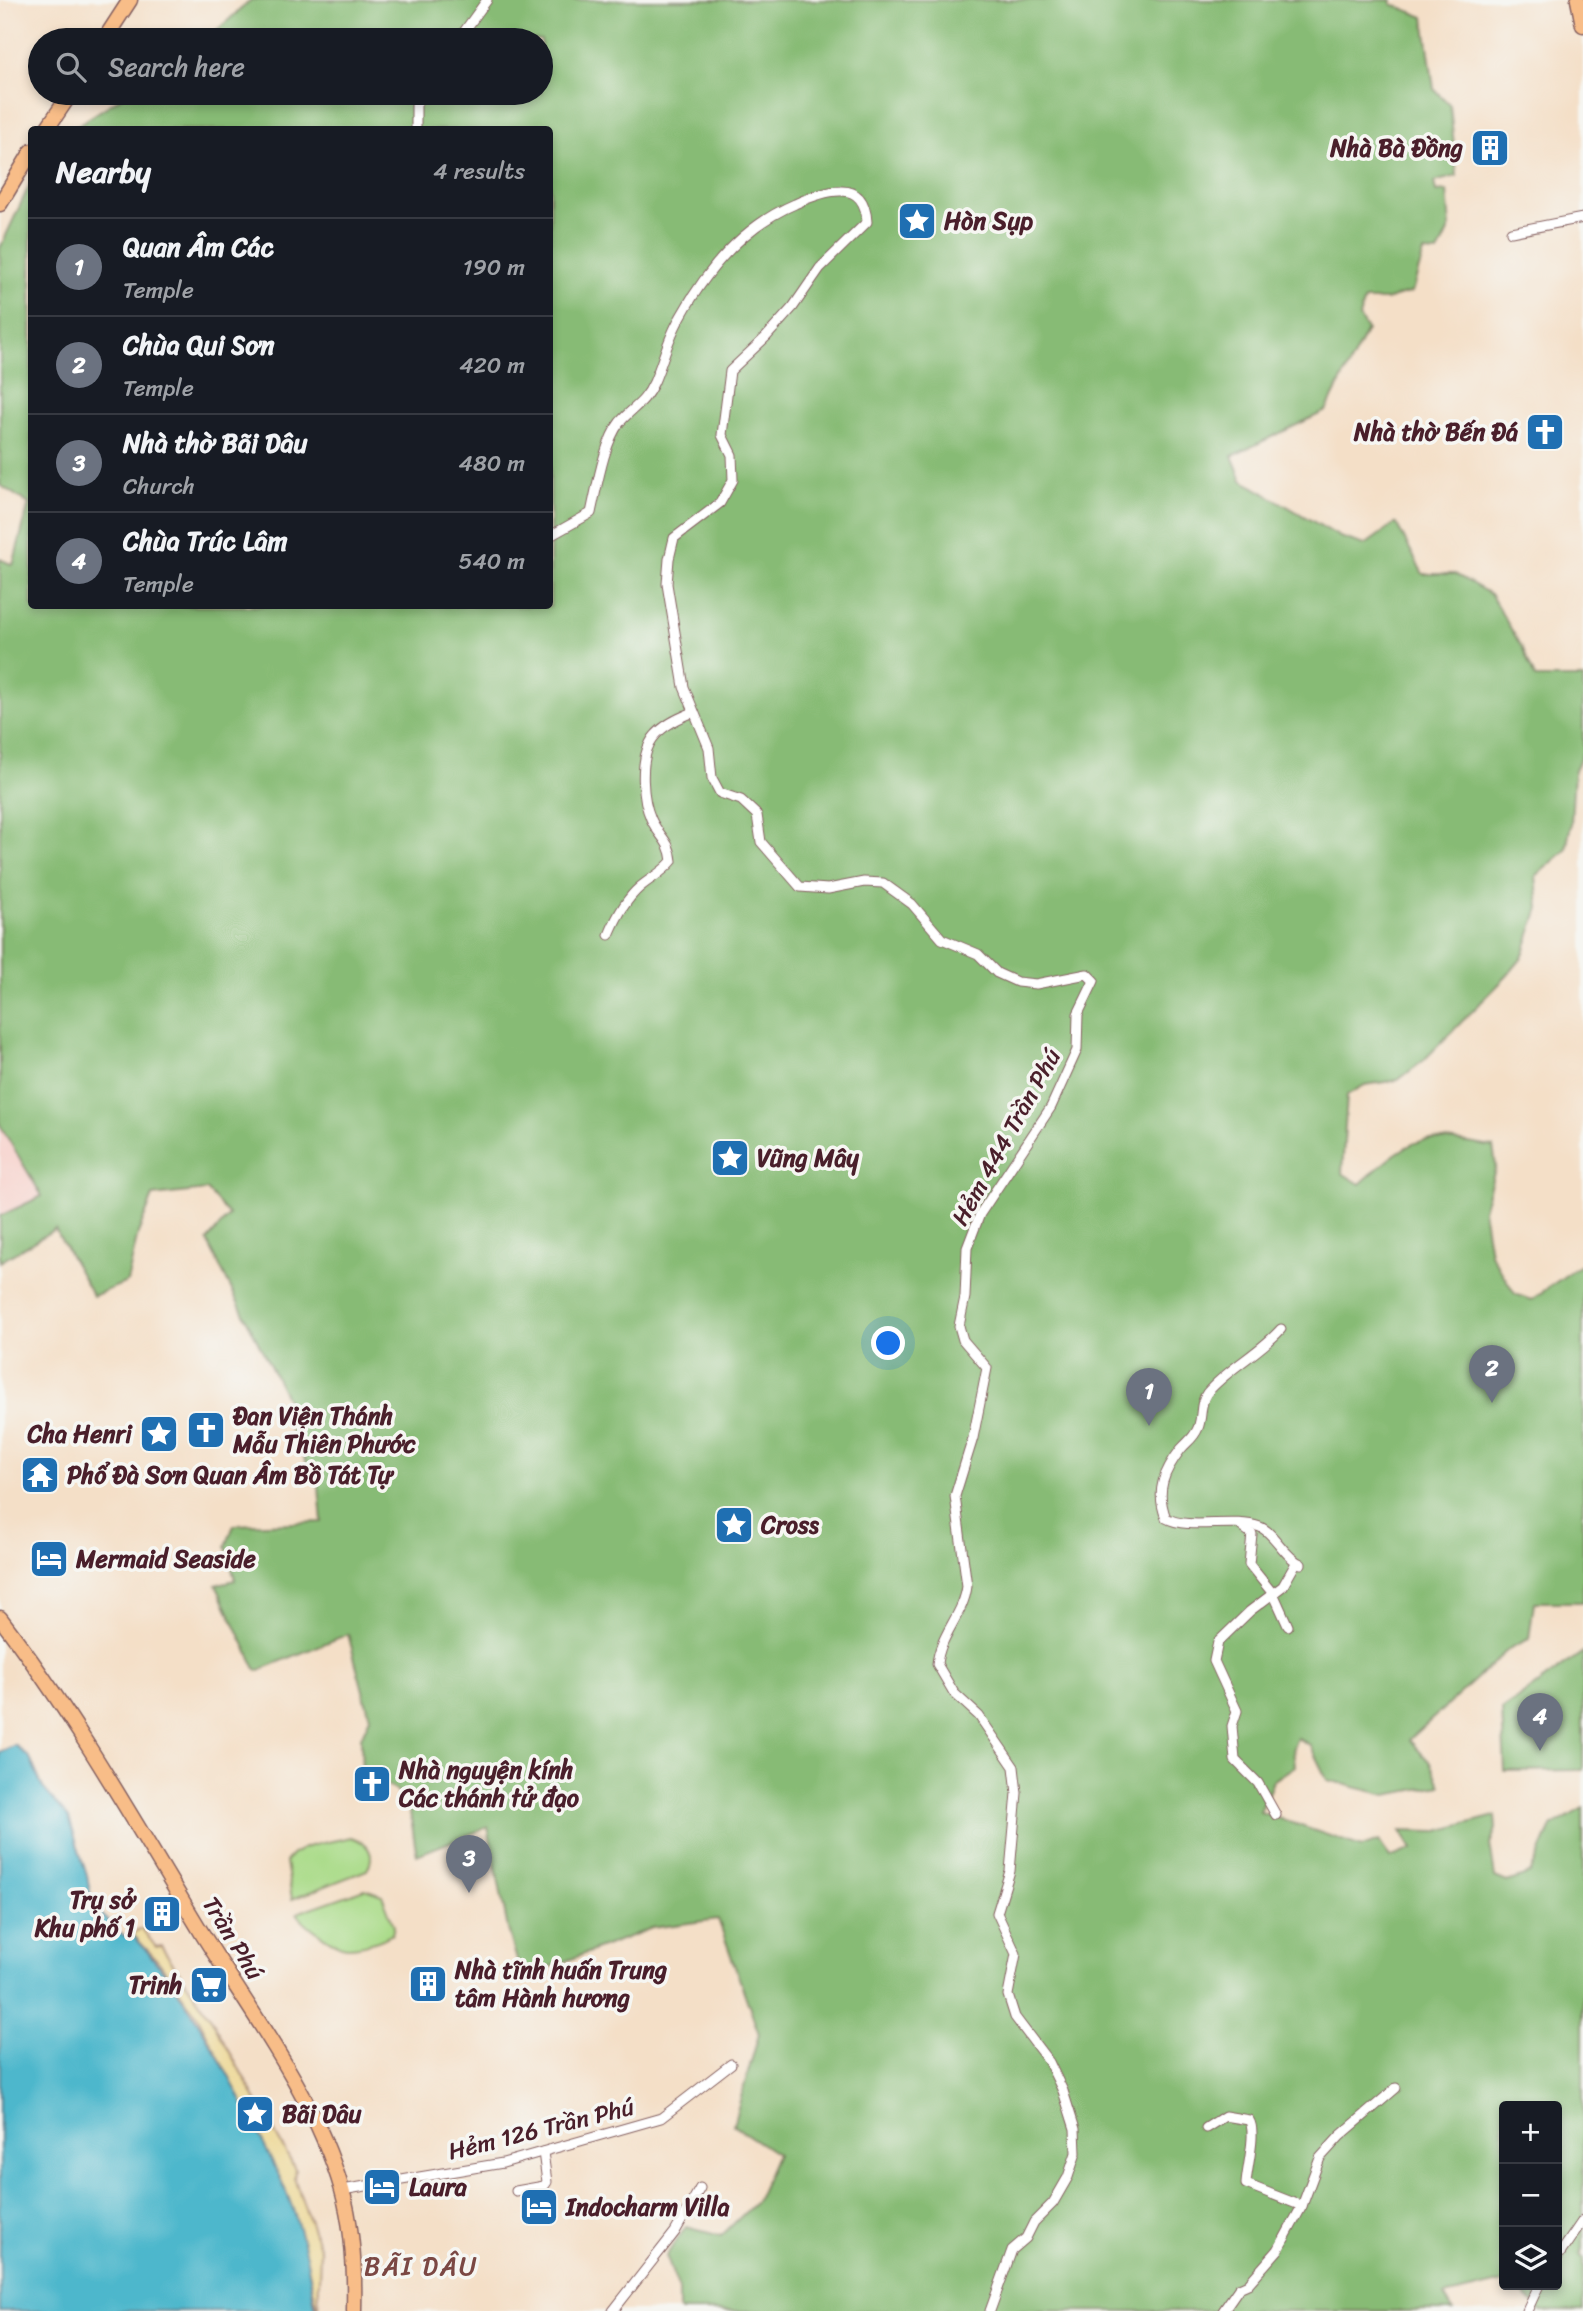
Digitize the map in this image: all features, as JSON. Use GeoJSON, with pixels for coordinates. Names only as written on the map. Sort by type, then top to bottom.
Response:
{"type":"FeatureCollection","features":[{"type":"Feature","properties":{"kind":"main road"},"geometry":{"type":"LineString","coordinates":[[112,28],[130,0]]}},
{"type":"Feature","properties":{"kind":"main road"},"geometry":{"type":"LineString","coordinates":[[1578,0],[1583,25]]}},
{"type":"Feature","properties":{"kind":"main road"},"geometry":{"type":"LineString","coordinates":[[49,126],[63,105]]}},
{"type":"Feature","properties":{"kind":"main road"},"geometry":{"type":"LineString","coordinates":[[0,204],[28,158]]}},
{"type":"Feature","properties":{"kind":"main road","name":"Trần Phú"},"geometry":{"type":"LineString","coordinates":[[0,1618],[78,1732],[276,2050],[313,2115],[342,2190],[353,2263],[354,2311]]}},
{"type":"Feature","properties":{"kind":"street"},"geometry":{"type":"LineString","coordinates":[[467,28],[487,0]]}},
{"type":"Feature","properties":{"kind":"street"},"geometry":{"type":"LineString","coordinates":[[416,105],[416,126]]}},
{"type":"Feature","properties":{"kind":"street","name":"Hẻm 444 Trần Phú"},"geometry":{"type":"LineString","coordinates":[[553,534],[591,513],[601,468],[620,423],[642,404],[679,318],[731,246],[754,225],[804,200],[844,190],[858,196],[866,206],[867,222],[820,268],[793,307],[766,337],[730,371],[722,435],[732,455],[733,480],[720,503],[680,532],[671,546],[667,584],[684,687],[709,748],[712,778],[720,793],[741,800],[757,815],[761,842],[800,887],[828,889],[864,882],[883,883],[912,904],[942,939],[978,954],[997,973],[1017,982],[1036,984],[1087,974],[1094,981],[1078,1014],[1077,1050],[1051,1107],[980,1214],[964,1262],[965,1297],[958,1326],[963,1340],[987,1368],[973,1438],[955,1496],[967,1586],[965,1600],[944,1635],[937,1664],[954,1693],[979,1716],[1014,1767],[1017,1793],[1010,1871],[996,1913],[1016,1954],[1009,1996],[1016,2017],[1049,2062],[1063,2091],[1075,2129],[1076,2153],[1068,2177],[1053,2203],[1034,2222],[1026,2238],[1012,2250],[990,2311]]}},
{"type":"Feature","properties":{"kind":"street"},"geometry":{"type":"LineString","coordinates":[[1511,232],[1583,218]]}},
{"type":"Feature","properties":{"kind":"street"},"geometry":{"type":"LineString","coordinates":[[609,935],[617,915],[639,887],[662,873],[672,861],[671,846],[650,817],[645,766],[650,742],[674,719],[694,712]]}},
{"type":"Feature","properties":{"kind":"street"},"geometry":{"type":"LineString","coordinates":[[1276,1815],[1258,1783],[1236,1760],[1232,1726],[1237,1711],[1214,1661],[1218,1642],[1255,1606],[1274,1595],[1298,1563],[1265,1530],[1223,1521],[1173,1522],[1166,1518],[1159,1491],[1162,1478],[1181,1449],[1193,1439],[1202,1416],[1201,1402],[1208,1392],[1281,1329]]}},
{"type":"Feature","properties":{"kind":"street"},"geometry":{"type":"LineString","coordinates":[[1239,1524],[1252,1534],[1248,1558],[1254,1573],[1274,1595],[1288,1626]]}},
{"type":"Feature","properties":{"kind":"street","name":"Hẻm 126 Trần Phú"},"geometry":{"type":"LineString","coordinates":[[342,2190],[503,2163],[661,2118],[731,2064]]}},
{"type":"Feature","properties":{"kind":"street"},"geometry":{"type":"LineString","coordinates":[[1223,2311],[1239,2288],[1248,2284],[1279,2250],[1302,2206],[1320,2158],[1340,2136],[1396,2088]]}},
{"type":"Feature","properties":{"kind":"street"},"geometry":{"type":"LineString","coordinates":[[1206,2128],[1225,2116],[1250,2120],[1254,2135],[1248,2156],[1246,2184],[1302,2206]]}},
{"type":"Feature","properties":{"kind":"street"},"geometry":{"type":"LineString","coordinates":[[516,2191],[544,2186],[547,2182],[543,2152]]}},
{"type":"Feature","properties":{"kind":"street"},"geometry":{"type":"LineString","coordinates":[[613,2311],[675,2232],[700,2188]]}},
{"type":"Feature","properties":{"kind":"street"},"geometry":{"type":"LineString","coordinates":[[1562,2251],[1583,2220]]}},
{"type":"Feature","properties":{"kind":"street"},"geometry":{"type":"LineString","coordinates":[[1527,2311],[1537,2290]]}},
{"type":"Feature","properties":{"kind":"shaded area"},"geometry":{"type":"Polygon","coordinates":[[[0,1125],[42,1196],[0,1216],[0,1125]]]}},
{"type":"Feature","properties":{"kind":"green space"},"geometry":{"type":"Polygon","coordinates":[[[251,0],[1392,0],[1391,4],[1424,17],[1434,89],[1450,105],[1457,176],[1434,182],[1436,192],[1447,191],[1450,227],[1438,253],[1424,252],[1412,292],[1386,300],[1364,300],[1359,317],[1367,330],[1326,411],[1232,456],[1242,480],[1340,537],[1365,545],[1396,523],[1423,574],[1455,574],[1490,594],[1523,649],[1535,678],[1583,678],[1583,751],[1574,773],[1571,824],[1566,850],[1536,876],[1539,908],[1522,958],[1423,1061],[1398,1080],[1365,1085],[1347,1095],[1342,1173],[1360,1184],[1395,1155],[1420,1142],[1449,1140],[1493,1147],[1496,1166],[1483,1210],[1490,1253],[1515,1294],[1531,1300],[1583,1263],[1583,1602],[1534,1602],[1529,1639],[1510,1648],[1409,1740],[1429,1761],[1441,1785],[1386,1795],[1327,1780],[1310,1745],[1297,1738],[1293,1748],[1295,1766],[1273,1781],[1260,1812],[1362,1847],[1379,1841],[1390,1858],[1412,1849],[1401,1831],[1435,1832],[1495,1816],[1496,1829],[1490,1844],[1495,1877],[1507,1882],[1530,1874],[1551,1827],[1583,1808],[1583,2250],[1580,2255],[1583,2258],[1583,2311],[1537,2311],[1539,2308],[1518,2290],[1562,2290],[1562,2101],[1499,2101],[1499,2283],[1444,2296],[1453,2311],[679,2311],[679,2290],[666,2256],[686,2227],[721,2236],[756,2202],[777,2154],[733,2125],[759,2034],[718,1919],[652,1928],[522,1978],[508,1929],[488,1827],[417,1855],[410,1812],[401,1794],[380,1783],[362,1778],[361,1738],[370,1717],[348,1634],[257,1671],[216,1585],[235,1580],[226,1546],[234,1525],[322,1522],[319,1487],[290,1430],[298,1421],[207,1241],[229,1215],[207,1190],[153,1196],[138,1233],[127,1282],[93,1296],[55,1229],[0,1262],[0,1216],[42,1196],[0,1125],[0,559],[13,565],[28,508],[28,609],[553,609],[553,126],[77,126],[109,105],[553,105],[553,28],[220,28],[251,0]]]}},
{"type":"Feature","properties":{"kind":"green space"},"geometry":{"type":"Polygon","coordinates":[[[28,188],[28,503],[0,485],[0,248],[28,188]]]}},
{"type":"Feature","properties":{"kind":"green space"},"geometry":{"type":"Polygon","coordinates":[[[1583,1652],[1583,1770],[1505,1771],[1502,1710],[1583,1652]]]}},
{"type":"Feature","properties":{"kind":"green space"},"geometry":{"type":"Polygon","coordinates":[[[351,1837],[369,1849],[371,1859],[367,1870],[292,1899],[286,1862],[291,1856],[306,1847],[351,1837]]]}},
{"type":"Feature","properties":{"kind":"green space"},"geometry":{"type":"Polygon","coordinates":[[[365,1889],[382,1895],[394,1926],[392,1934],[377,1941],[359,1946],[342,1946],[320,1934],[297,1913],[365,1889]]]}},
{"type":"Feature","properties":{"kind":"sand","name":"Bãi Dâu"},"geometry":{"type":"Polygon","coordinates":[[[142,1929],[156,1947],[161,1946],[212,2020],[295,2169],[294,2178],[320,2250],[318,2311],[300,2231],[255,2127],[198,2017],[158,1961],[132,1934],[142,1929]]]}},
{"type":"Feature","properties":{"kind":"water"},"geometry":{"type":"Polygon","coordinates":[[[15,1745],[30,1758],[43,1788],[69,1818],[87,1876],[93,1906],[124,1936],[132,1934],[150,1955],[198,2022],[225,2070],[291,2203],[305,2252],[316,2311],[0,2311],[0,1752],[15,1745]]]}},
{"type":"Feature","properties":{"kind":"place","name":"Nhà Bà Đồng"},"geometry":{"type":"Point","coordinates":[1490,148]}},
{"type":"Feature","properties":{"kind":"place","name":"Hòn Sụp"},"geometry":{"type":"Point","coordinates":[917,221]}},
{"type":"Feature","properties":{"kind":"place","name":"Nhà thờ Bến Đá"},"geometry":{"type":"Point","coordinates":[1545,432]}},
{"type":"Feature","properties":{"kind":"place","name":"Vũng Mây"},"geometry":{"type":"Point","coordinates":[730,1158]}},
{"type":"Feature","properties":{"kind":"place","name":"Chùa Qui Sơn"},"geometry":{"type":"Point","coordinates":[1492,1403]}},
{"type":"Feature","properties":{"kind":"place","name":"Quan Âm Các"},"geometry":{"type":"Point","coordinates":[1149,1426]}},
{"type":"Feature","properties":{"kind":"place","name":"Đan Viện Thánh Mẫu Thiên Phước"},"geometry":{"type":"Point","coordinates":[206,1430]}},
{"type":"Feature","properties":{"kind":"place","name":"Cha Henri"},"geometry":{"type":"Point","coordinates":[159,1434]}},
{"type":"Feature","properties":{"kind":"place","name":"Phổ Đà Sơn Quan Âm Bồ Tát Tự"},"geometry":{"type":"Point","coordinates":[40,1475]}},
{"type":"Feature","properties":{"kind":"place","name":"Cross"},"geometry":{"type":"Point","coordinates":[734,1525]}},
{"type":"Feature","properties":{"kind":"place","name":"Mermaid Seaside"},"geometry":{"type":"Point","coordinates":[49,1559]}},
{"type":"Feature","properties":{"kind":"place","name":"Chùa Trúc Lâm"},"geometry":{"type":"Point","coordinates":[1540,1751]}},
{"type":"Feature","properties":{"kind":"place","name":"Nhà nguyện kính Các thánh tử đạo"},"geometry":{"type":"Point","coordinates":[372,1784]}},
{"type":"Feature","properties":{"kind":"place","name":"Nhà thờ Bãi Dâu"},"geometry":{"type":"Point","coordinates":[469,1893]}},
{"type":"Feature","properties":{"kind":"place","name":"Trụ sở Khu phố 1"},"geometry":{"type":"Point","coordinates":[162,1914]}},
{"type":"Feature","properties":{"kind":"place","name":"Nhà tĩnh huấn Trung tâm Hành hương"},"geometry":{"type":"Point","coordinates":[428,1984]}},
{"type":"Feature","properties":{"kind":"place","name":"Trinh"},"geometry":{"type":"Point","coordinates":[209,1985]}},
{"type":"Feature","properties":{"kind":"place","name":"Bãi Dâu"},"geometry":{"type":"Point","coordinates":[255,2114]}},
{"type":"Feature","properties":{"kind":"place","name":"Laura"},"geometry":{"type":"Point","coordinates":[382,2187]}},
{"type":"Feature","properties":{"kind":"place","name":"Indocharm Villa"},"geometry":{"type":"Point","coordinates":[539,2207]}},
{"type":"Feature","properties":{"kind":"district","name":"BÃI DÂU"},"geometry":{"type":"Point","coordinates":[421,2266]}}]}
